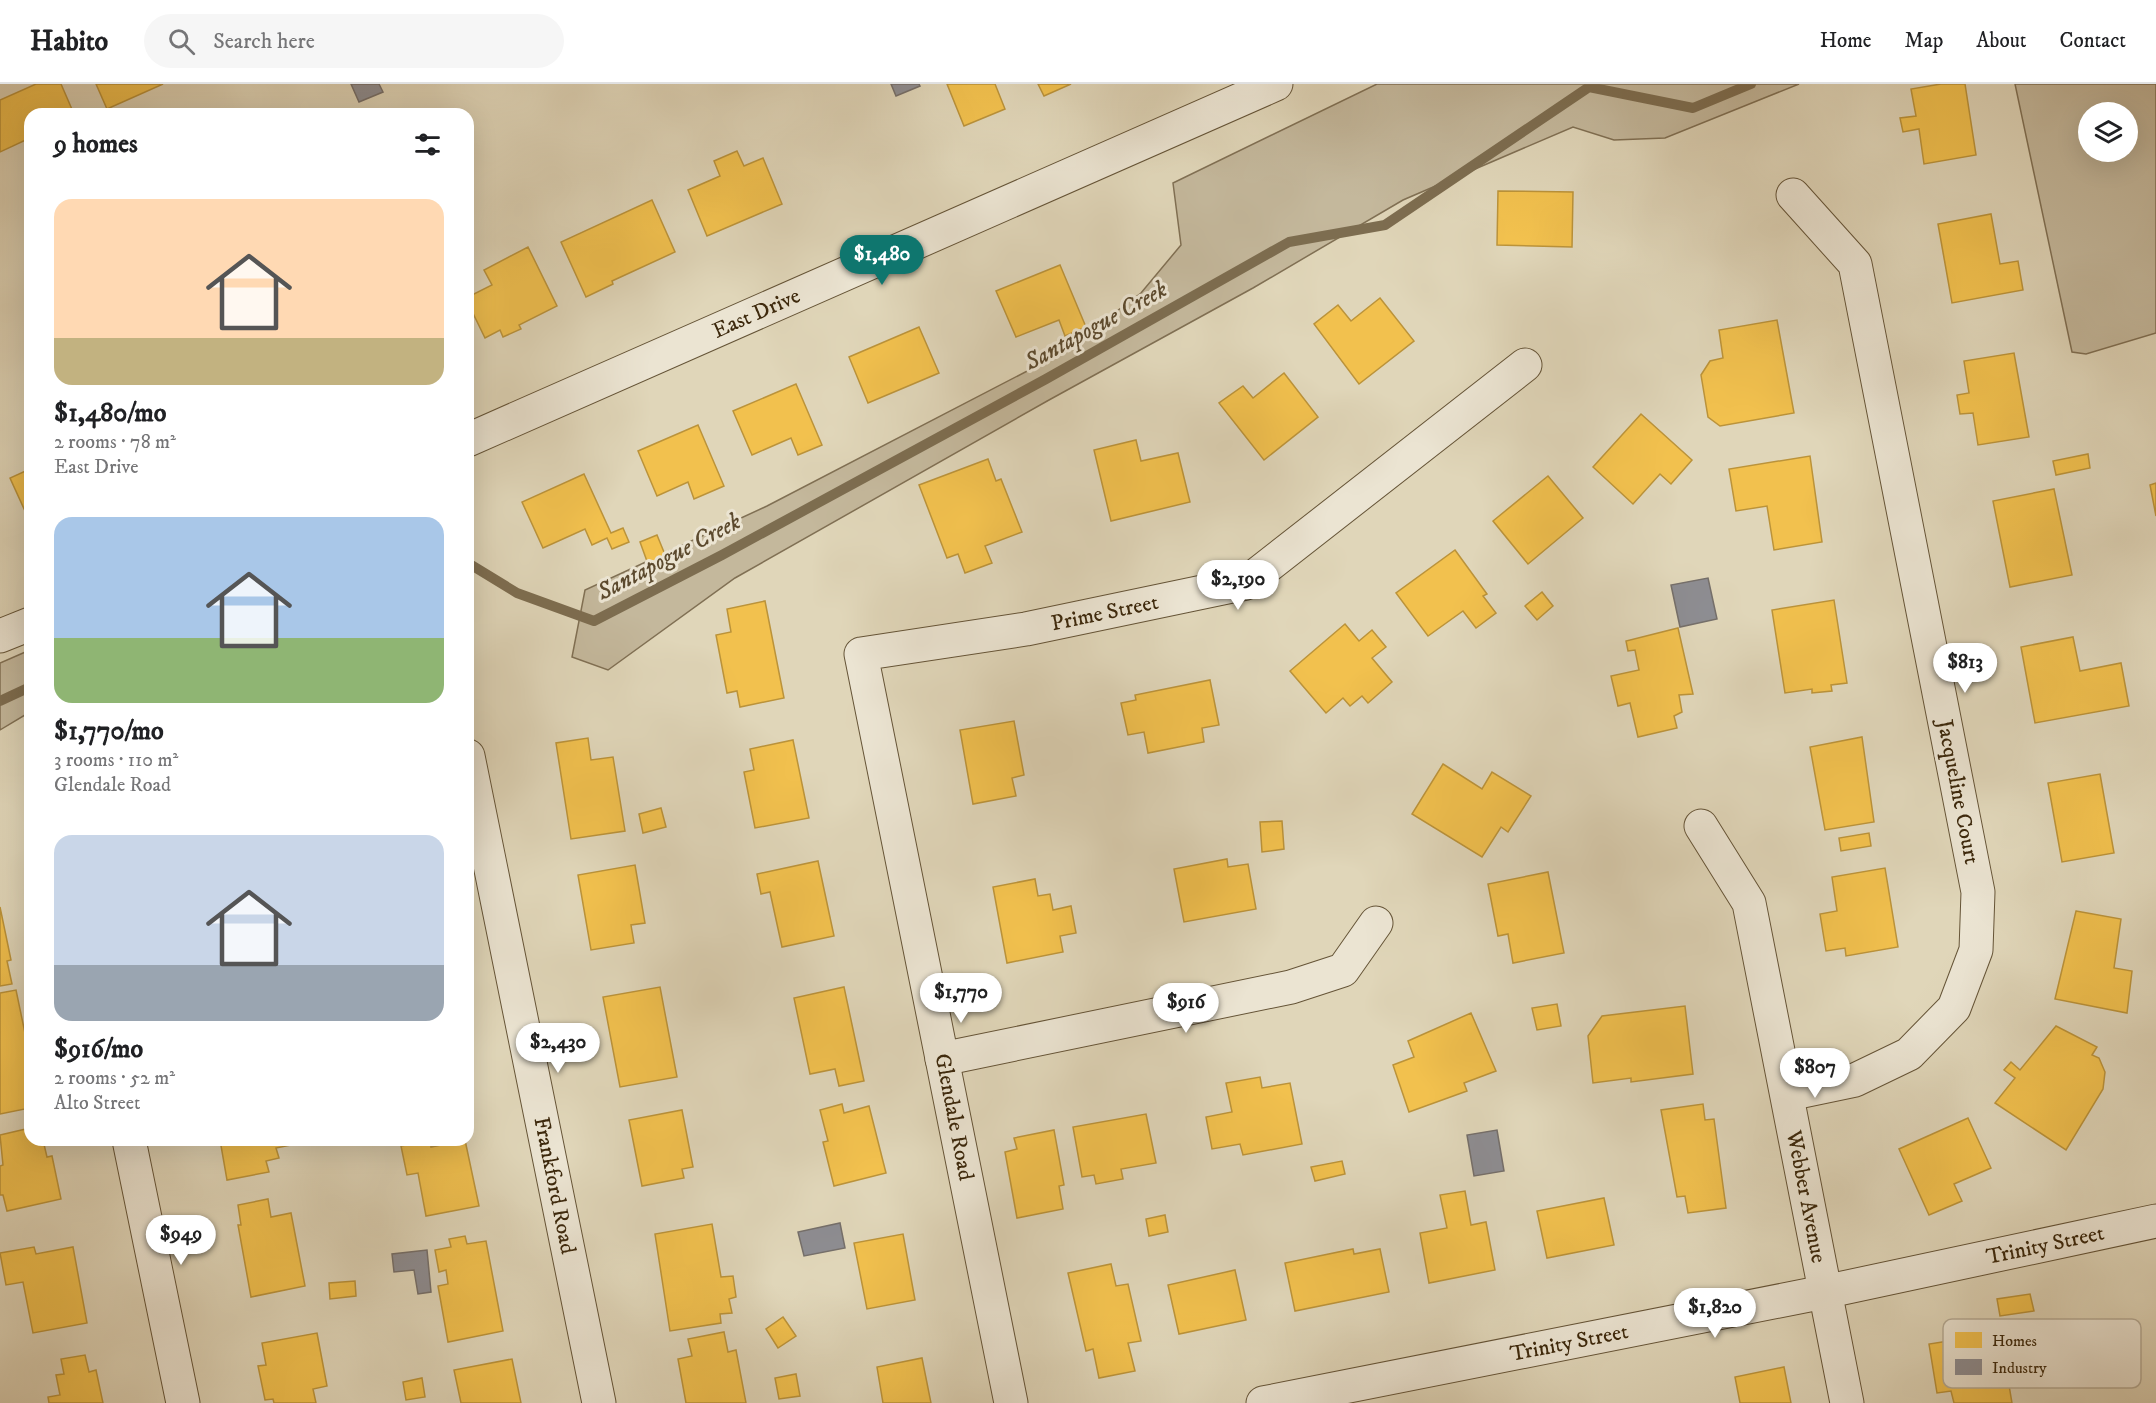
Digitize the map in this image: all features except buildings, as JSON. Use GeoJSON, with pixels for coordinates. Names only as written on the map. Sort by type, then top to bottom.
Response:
{"type":"FeatureCollection","features":[{"type":"Feature","properties":{"kind":"street","name":"East Drive"},"geometry":{"type":"LineString","coordinates":[[474,437],[1276,84]]}},
{"type":"Feature","properties":{"kind":"street","name":"Jacqueline Court"},"geometry":{"type":"LineString","coordinates":[[1788,1094],[1856,1080],[1909,1054],[1954,1008],[1976,950],[1978,892],[1855,264],[1793,195]]}},
{"type":"Feature","properties":{"kind":"street","name":"Prime Street"},"geometry":{"type":"LineString","coordinates":[[861,654],[1026,629],[1246,583],[1525,365]]}},
{"type":"Feature","properties":{"kind":"street"},"geometry":{"type":"LineString","coordinates":[[0,636],[24,626]]}},
{"type":"Feature","properties":{"kind":"street","name":"Glendale Road"},"geometry":{"type":"LineString","coordinates":[[861,654],[1011,1403]]}},
{"type":"Feature","properties":{"kind":"street","name":"Frankford Road"},"geometry":{"type":"LineString","coordinates":[[474,786],[599,1403]]}},
{"type":"Feature","properties":{"kind":"street","name":"Webber Avenue"},"geometry":{"type":"LineString","coordinates":[[1701,826],[1749,903],[1847,1403]]}},
{"type":"Feature","properties":{"kind":"street"},"geometry":{"type":"LineString","coordinates":[[942,1059],[1291,987],[1343,970],[1376,923]]}},
{"type":"Feature","properties":{"kind":"street"},"geometry":{"type":"LineString","coordinates":[[130,1146],[183,1403]]}},
{"type":"Feature","properties":{"kind":"street","name":"Trinity Street"},"geometry":{"type":"LineString","coordinates":[[1263,1403],[1824,1292],[2156,1221]]}},
{"type":"Feature","properties":{"kind":"shaded area"},"geometry":{"type":"Polygon","coordinates":[[[1377,84],[1799,84],[1665,138],[1614,140],[1573,127],[1403,200],[1253,288],[1049,400],[735,578],[608,670],[572,657],[585,590],[767,506],[1058,355],[1141,293],[1181,245],[1173,183],[1377,84]]]}},
{"type":"Feature","properties":{"kind":"shaded area"},"geometry":{"type":"Polygon","coordinates":[[[2015,84],[2156,84],[2156,333],[2086,354],[2072,352],[2015,84]]]}},
{"type":"Feature","properties":{"kind":"shaded area"},"geometry":{"type":"Polygon","coordinates":[[[24,653],[24,716],[0,730],[0,663],[24,653]]]}},
{"type":"Feature","properties":{"kind":"waterway","name":"Santapogue Creek"},"geometry":{"type":"LineString","coordinates":[[474,567],[517,593],[594,621],[722,555],[1046,379],[1289,242],[1385,225],[1589,87],[1693,108],[1751,84]]}},
{"type":"Feature","properties":{"kind":"waterway","name":"Santapogue Creek"},"geometry":{"type":"LineString","coordinates":[[0,701],[24,690]]}}]}
